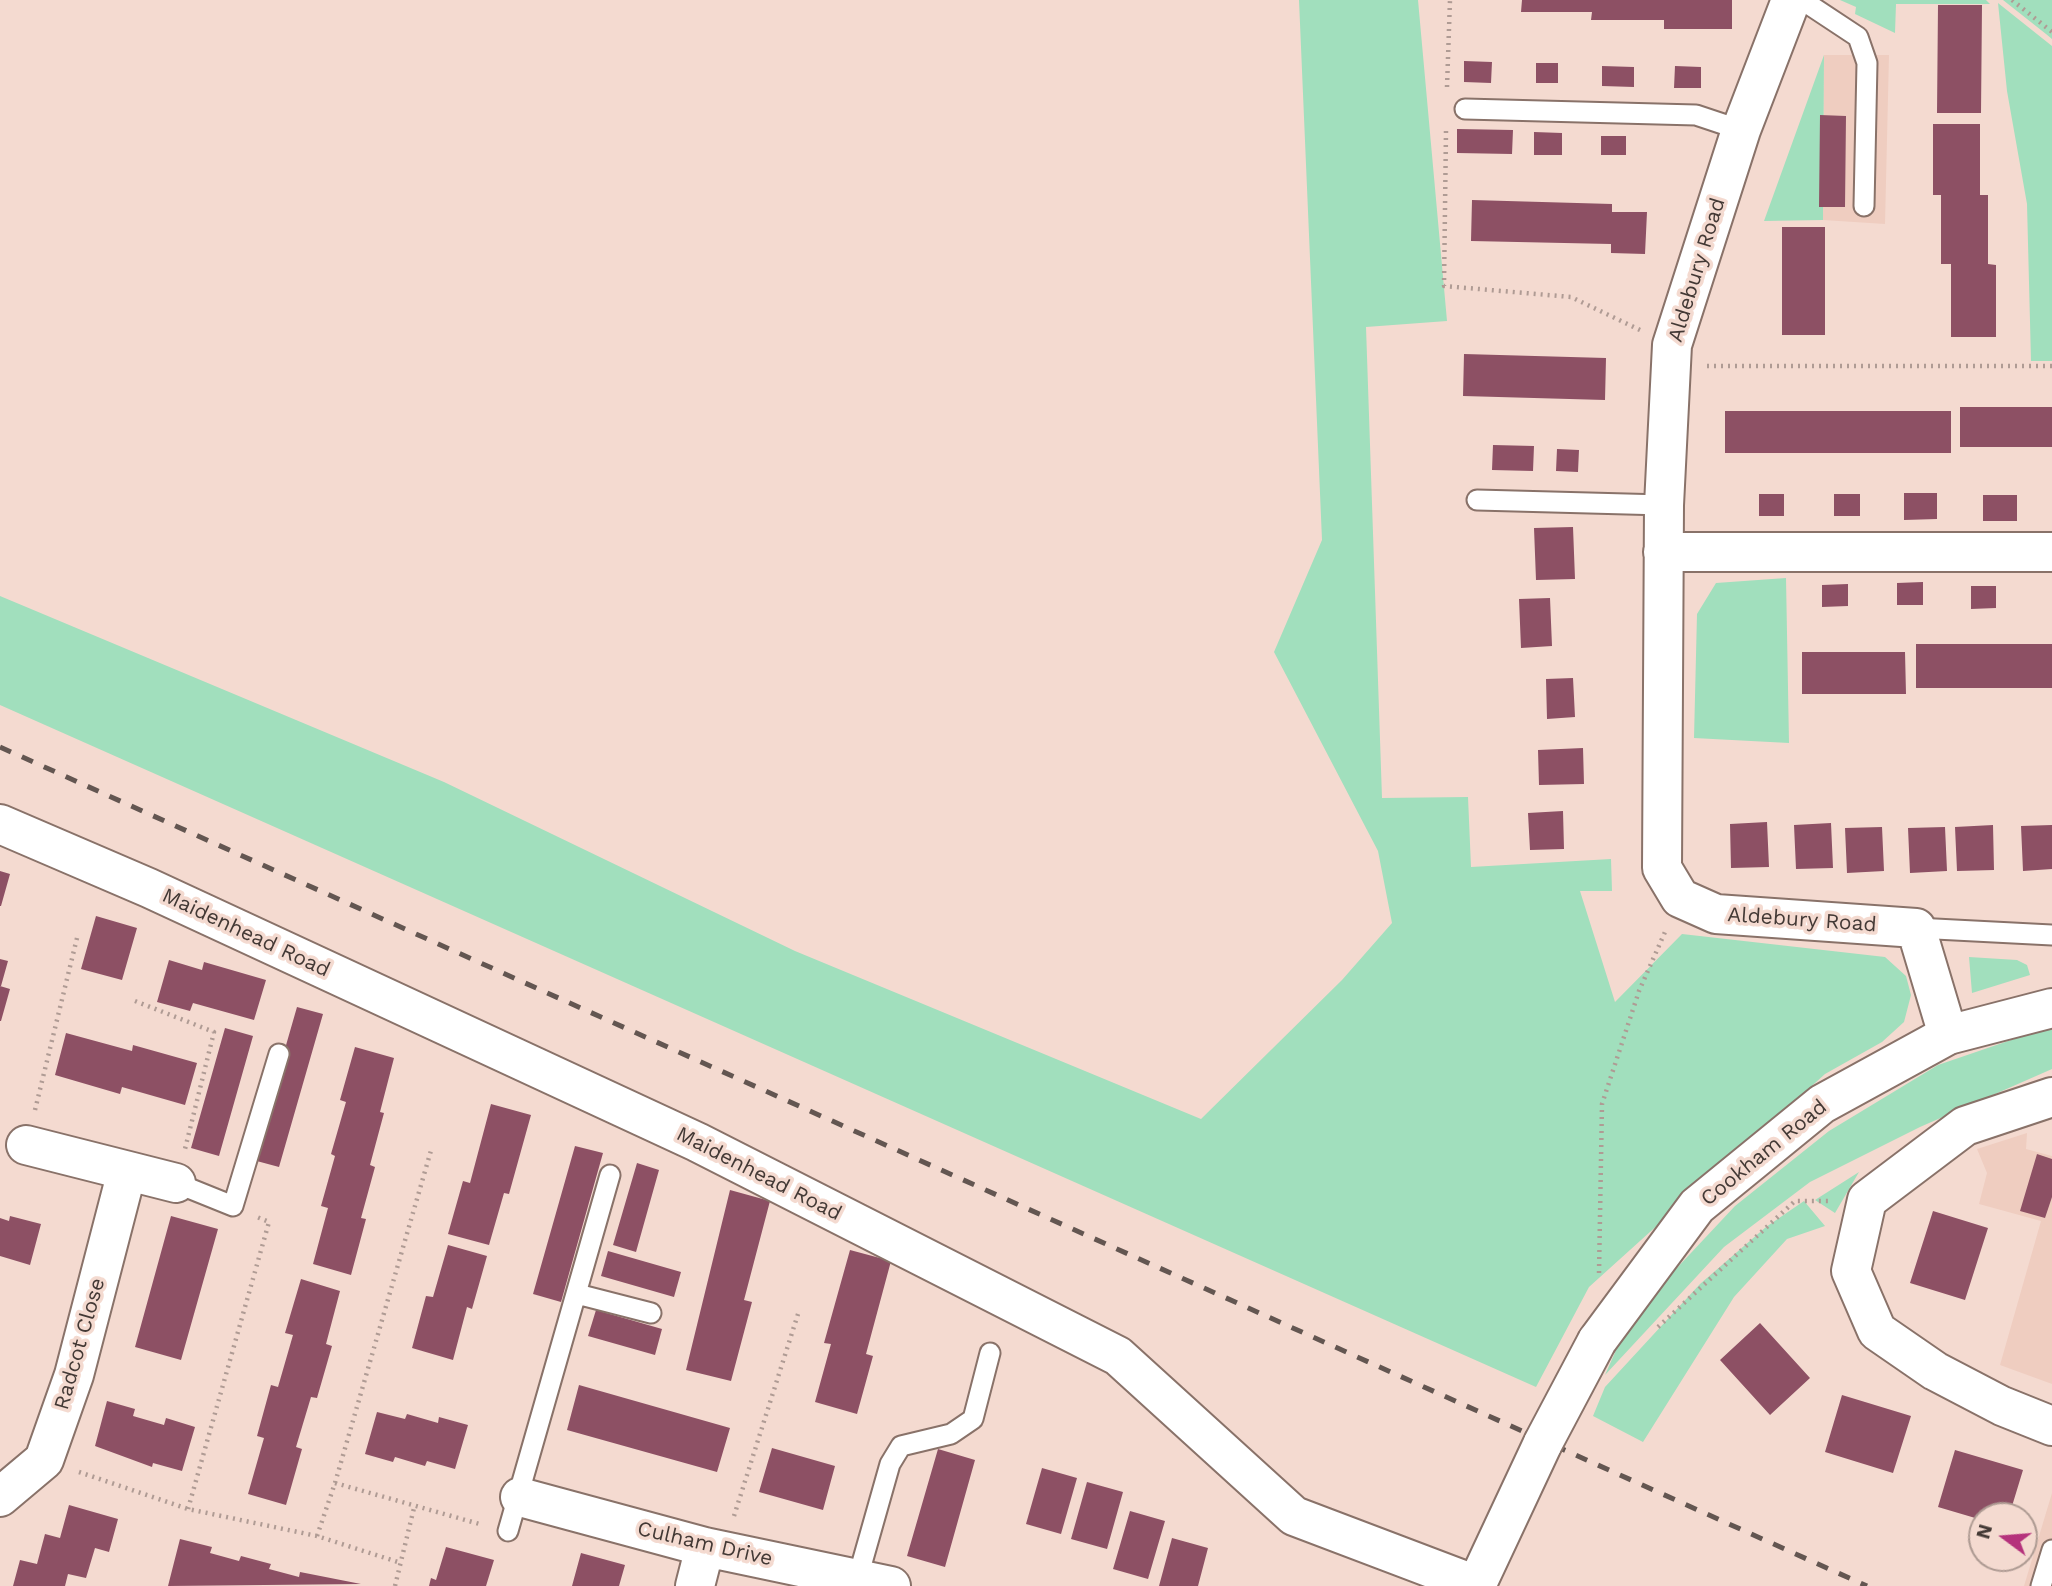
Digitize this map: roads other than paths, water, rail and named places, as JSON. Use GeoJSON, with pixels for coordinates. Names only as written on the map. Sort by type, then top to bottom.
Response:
{"type":"FeatureCollection","features":[{"type":"Feature","properties":{"kind":"street","name":"Aldebury Road"},"geometry":{"type":"LineString","coordinates":[[1791,0],[1741,131],[1672,356],[1664,506],[1662,868],[1680,898],[1716,914],[1916,928]]}},
{"type":"Feature","properties":{"kind":"street"},"geometry":{"type":"LineString","coordinates":[[1664,552],[2052,552]]}},
{"type":"Feature","properties":{"kind":"street","name":"Maidenhead Road"},"geometry":{"type":"LineString","coordinates":[[0,824],[149,888],[697,1142],[1118,1356],[1294,1517],[1476,1586]]}},
{"type":"Feature","properties":{"kind":"street"},"geometry":{"type":"LineString","coordinates":[[1916,928],[1948,1035]]}},
{"type":"Feature","properties":{"kind":"street","name":"Cookham Road"},"geometry":{"type":"LineString","coordinates":[[1476,1586],[1543,1443],[1597,1342],[1697,1206],[1822,1104],[1948,1035],[2052,1008]]}},
{"type":"Feature","properties":{"kind":"street"},"geometry":{"type":"LineString","coordinates":[[2052,1097],[1965,1126],[1867,1200],[1851,1271],[1877,1331],[1934,1371],[2002,1406],[2052,1426]]}},
{"type":"Feature","properties":{"kind":"street"},"geometry":{"type":"LineString","coordinates":[[26,1145],[176,1182]]}},
{"type":"Feature","properties":{"kind":"street","name":"Radcot Close"},"geometry":{"type":"LineString","coordinates":[[0,1497],[44,1460],[74,1376],[127,1171]]}},
{"type":"Feature","properties":{"kind":"street","name":"Culham Drive"},"geometry":{"type":"LineString","coordinates":[[514,1514],[715,1549],[874,1582]]}},
{"type":"Feature","properties":{"kind":"street"},"geometry":{"type":"LineString","coordinates":[[695,1586],[715,1549]]}},
{"type":"Feature","properties":{"kind":"lane"},"geometry":{"type":"LineString","coordinates":[[1802,0],[1858,37],[1867,63],[1864,206]]}},
{"type":"Feature","properties":{"kind":"lane"},"geometry":{"type":"LineString","coordinates":[[1465,109],[1696,115],[1741,131]]}},
{"type":"Feature","properties":{"kind":"lane"},"geometry":{"type":"LineString","coordinates":[[1477,500],[1664,506]]}},
{"type":"Feature","properties":{"kind":"lane"},"geometry":{"type":"LineString","coordinates":[[1916,928],[2052,935]]}},
{"type":"Feature","properties":{"kind":"lane"},"geometry":{"type":"LineString","coordinates":[[176,1182],[233,1206],[279,1054]]}},
{"type":"Feature","properties":{"kind":"lane"},"geometry":{"type":"LineString","coordinates":[[514,1514],[610,1175]]}},
{"type":"Feature","properties":{"kind":"lane"},"geometry":{"type":"LineString","coordinates":[[577,1294],[651,1313]]}},
{"type":"Feature","properties":{"kind":"lane"},"geometry":{"type":"LineString","coordinates":[[874,1582],[890,1464],[901,1446],[951,1434],[973,1419],[990,1353]]}},
{"type":"Feature","properties":{"kind":"lane"},"geometry":{"type":"LineString","coordinates":[[2041,1586],[2052,1550]]}},
{"type":"Feature","properties":{"kind":"railway"},"geometry":{"type":"LineString","coordinates":[[0,747],[1867,1586]]}}]}
